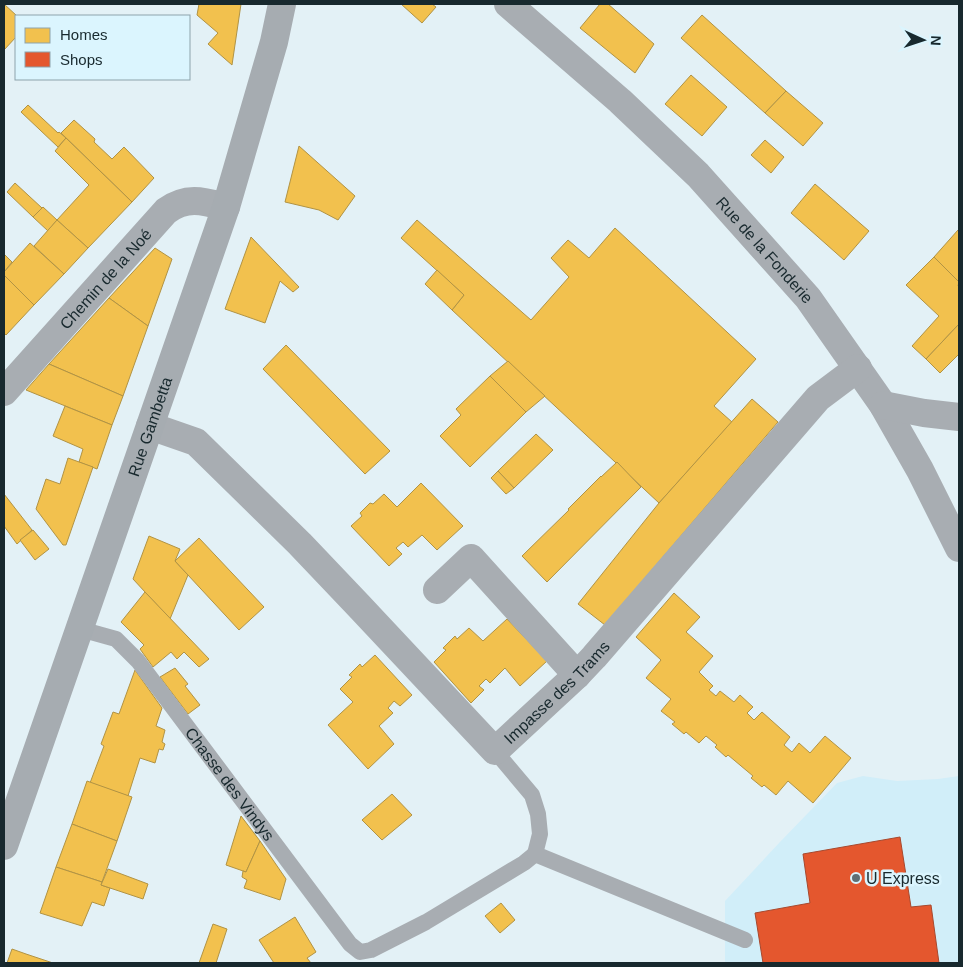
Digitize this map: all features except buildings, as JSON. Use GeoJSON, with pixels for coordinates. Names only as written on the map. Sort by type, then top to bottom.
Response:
{"type":"FeatureCollection","features":[{"type":"Feature","properties":{"kind":"main road","name":"Rue Gambetta"},"geometry":{"type":"LineString","coordinates":[[4,846],[226,207],[276,34],[282,4]]}},
{"type":"Feature","properties":{"kind":"street","name":"Rue de la Fonderie"},"geometry":{"type":"LineString","coordinates":[[508,4],[620,100],[698,175],[808,298],[883,405],[920,470],[959,548]]}},
{"type":"Feature","properties":{"kind":"street","name":"Chemin de la Noé"},"geometry":{"type":"LineString","coordinates":[[4,392],[166,211],[175,205],[192,201],[207,202],[226,207]]}},
{"type":"Feature","properties":{"kind":"street","name":"Impasse des Trams"},"geometry":{"type":"LineString","coordinates":[[150,426],[196,442],[300,544],[495,751],[577,675],[818,398],[858,368]]}},
{"type":"Feature","properties":{"kind":"street"},"geometry":{"type":"LineString","coordinates":[[883,405],[924,414],[959,417]]}},
{"type":"Feature","properties":{"kind":"street"},"geometry":{"type":"LineString","coordinates":[[438,590],[471,558],[577,675]]}},
{"type":"Feature","properties":{"kind":"lane","name":"Chasse des Vindys"},"geometry":{"type":"LineString","coordinates":[[80,628],[116,639],[138,660],[350,944],[360,952],[371,950],[426,922],[524,864],[535,854]]}},
{"type":"Feature","properties":{"kind":"lane"},"geometry":{"type":"LineString","coordinates":[[495,751],[532,796],[538,814],[540,834],[535,854],[745,940]]}},
{"type":"Feature","properties":{"kind":"shaded area"},"geometry":{"type":"Polygon","coordinates":[[[863,776],[897,781],[959,776],[959,963],[725,963],[725,901],[837,783],[863,776]]]}},
{"type":"Feature","properties":{"kind":"place","name":"U Express"},"geometry":{"type":"Point","coordinates":[856,878]}}]}
